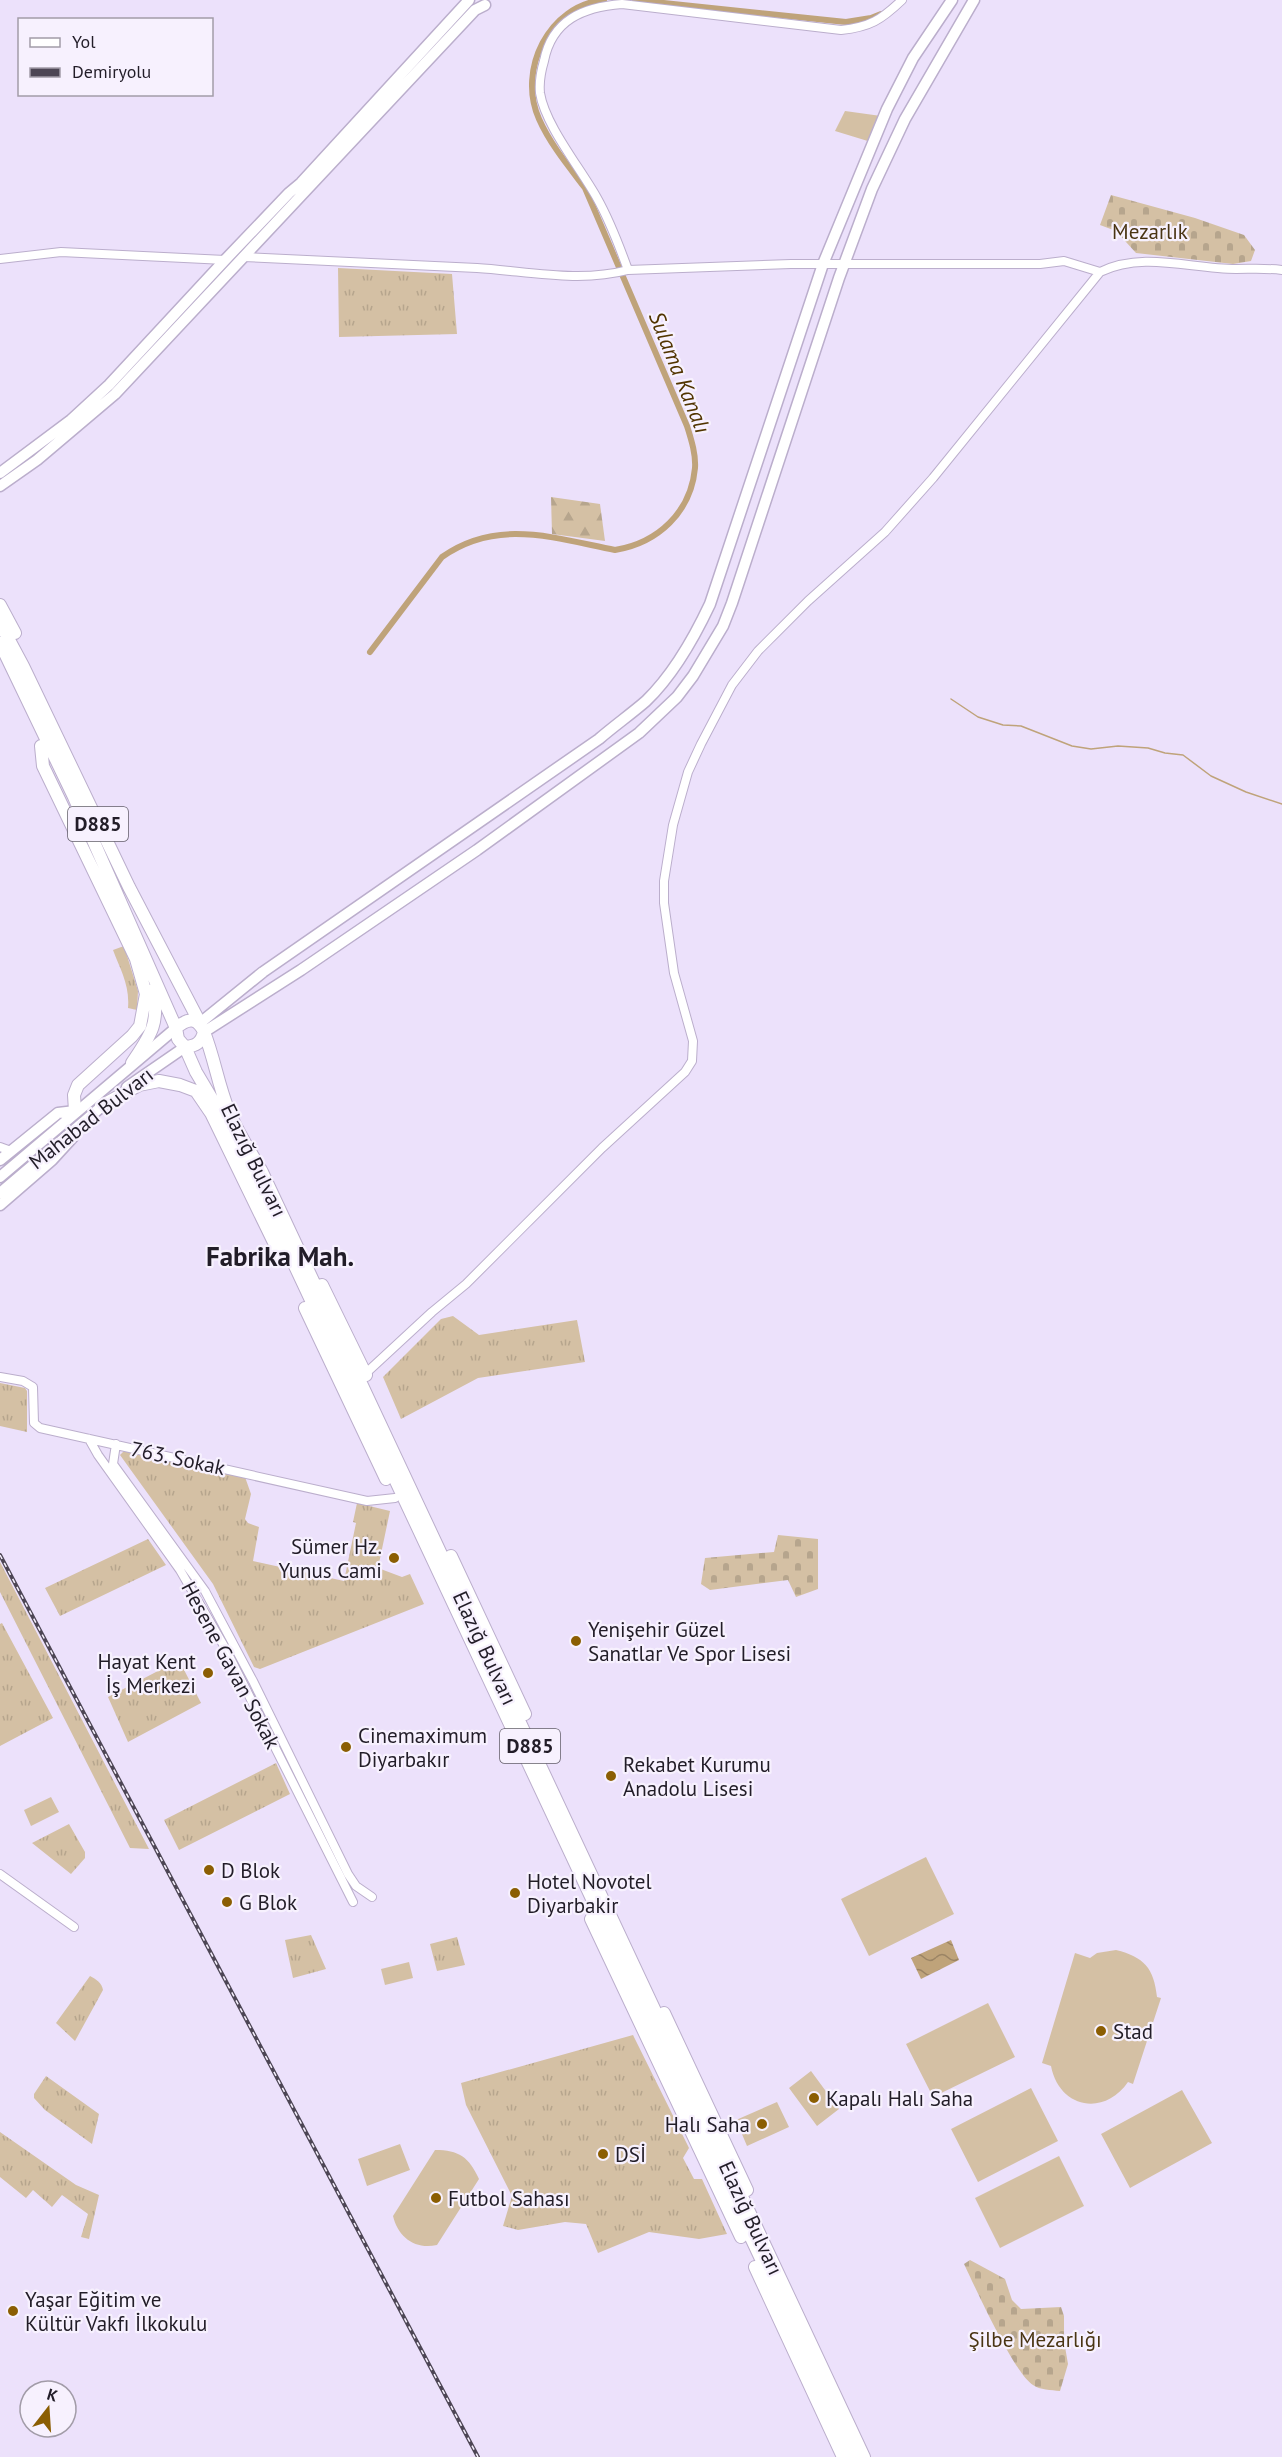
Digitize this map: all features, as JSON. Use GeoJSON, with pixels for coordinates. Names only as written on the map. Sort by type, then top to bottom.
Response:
{"type":"FeatureCollection","features":[{"type":"Feature","properties":{"kind":"highway"},"geometry":{"type":"LineString","coordinates":[[0,605],[70,749],[78,793]]}},
{"type":"Feature","properties":{"kind":"highway","name":"Elazığ Bulvarı"},"geometry":{"type":"LineString","coordinates":[[0,623],[23,666],[176,1028]]}},
{"type":"Feature","properties":{"kind":"highway","name":"Elazığ Bulvarı"},"geometry":{"type":"LineString","coordinates":[[0,643],[202,1028],[211,1050],[229,1113],[262,1172],[864,2457]]}},
{"type":"Feature","properties":{"kind":"highway"},"geometry":{"type":"LineString","coordinates":[[0,662],[55,776],[78,793]]}},
{"type":"Feature","properties":{"kind":"highway"},"geometry":{"type":"LineString","coordinates":[[41,746],[43,766],[136,959],[146,994],[140,1026],[78,1086],[74,1095],[75,1111]]}},
{"type":"Feature","properties":{"kind":"highway"},"geometry":{"type":"LineString","coordinates":[[132,1063],[152,1033],[156,1017],[147,963]]}},
{"type":"Feature","properties":{"kind":"highway"},"geometry":{"type":"LineString","coordinates":[[187,1020],[202,1028],[198,1044],[185,1047],[178,1039],[176,1028],[187,1020]]}},
{"type":"Feature","properties":{"kind":"highway","name":"Elazığ Bulvarı"},"geometry":{"type":"LineString","coordinates":[[185,1047],[196,1072],[234,1136],[854,2457]]}},
{"type":"Feature","properties":{"kind":"highway"},"geometry":{"type":"LineString","coordinates":[[196,1072],[195,1061],[202,1056],[207,1057],[214,1066]]}},
{"type":"Feature","properties":{"kind":"highway"},"geometry":{"type":"LineString","coordinates":[[101,1106],[145,1083],[168,1082],[196,1091],[211,1113],[263,1224],[291,1276],[843,2457]]}},
{"type":"Feature","properties":{"kind":"highway"},"geometry":{"type":"LineString","coordinates":[[269,1214],[291,1276]]}},
{"type":"Feature","properties":{"kind":"highway"},"geometry":{"type":"LineString","coordinates":[[299,1254],[332,1303],[873,2457]]}},
{"type":"Feature","properties":{"kind":"highway"},"geometry":{"type":"LineString","coordinates":[[841,2390],[851,2429]]}},
{"type":"Feature","properties":{"kind":"main road"},"geometry":{"type":"LineString","coordinates":[[0,472],[71,420],[110,385],[469,0]]}},
{"type":"Feature","properties":{"kind":"main road"},"geometry":{"type":"LineString","coordinates":[[474,0],[489,2]]}},
{"type":"Feature","properties":{"kind":"main road"},"geometry":{"type":"LineString","coordinates":[[202,1028],[263,972],[599,739],[647,700],[672,670],[690,643],[710,604],[823,264],[887,109],[913,57],[952,0]]}},
{"type":"Feature","properties":{"kind":"main road"},"geometry":{"type":"LineString","coordinates":[[202,1028],[301,970],[466,857],[639,733],[677,697],[707,655],[732,603],[793,415],[872,189],[905,119],[974,0]]}},
{"type":"Feature","properties":{"kind":"main road"},"geometry":{"type":"LineString","coordinates":[[0,486],[37,460],[115,394],[475,10],[489,2]]}},
{"type":"Feature","properties":{"kind":"main road"},"geometry":{"type":"LineString","coordinates":[[456,838],[466,857]]}},
{"type":"Feature","properties":{"kind":"main road","name":"Mahabad Bulvarı"},"geometry":{"type":"LineString","coordinates":[[0,1177],[75,1111],[176,1028]]}},
{"type":"Feature","properties":{"kind":"main road"},"geometry":{"type":"LineString","coordinates":[[152,1047],[162,1046],[165,1049],[165,1056],[160,1064]]}},
{"type":"Feature","properties":{"kind":"main road","name":"Mahabad Bulvarı"},"geometry":{"type":"LineString","coordinates":[[0,1193],[101,1106],[185,1047]]}},
{"type":"Feature","properties":{"kind":"main road"},"geometry":{"type":"LineString","coordinates":[[0,1204],[52,1160],[101,1106]]}},
{"type":"Feature","properties":{"kind":"main road"},"geometry":{"type":"LineString","coordinates":[[0,1160],[58,1113],[75,1111]]}},
{"type":"Feature","properties":{"kind":"street"},"geometry":{"type":"LineString","coordinates":[[626,270],[603,208],[547,113],[540,94],[545,56],[559,27],[586,11],[605,5],[622,4],[841,30],[868,26],[885,16],[902,0]]}},
{"type":"Feature","properties":{"kind":"street"},"geometry":{"type":"LineString","coordinates":[[0,259],[61,252],[225,260]]}},
{"type":"Feature","properties":{"kind":"street"},"geometry":{"type":"LineString","coordinates":[[243,257],[480,268],[573,276],[612,274],[626,270],[764,264],[1040,264],[1064,261],[1100,272]]}},
{"type":"Feature","properties":{"kind":"street"},"geometry":{"type":"LineString","coordinates":[[365,1374],[465,1284],[602,1148],[685,1072],[692,1061],[693,1041],[674,973],[664,903],[664,881],[673,825],[688,772],[701,744],[732,685],[758,651],[808,601],[885,532],[933,478],[1100,272],[1133,261],[1236,269],[1263,267],[1282,270]]}},
{"type":"Feature","properties":{"kind":"street"},"geometry":{"type":"LineString","coordinates":[[0,1147],[11,1151]]}},
{"type":"Feature","properties":{"kind":"street","name":"763. Sokak"},"geometry":{"type":"LineString","coordinates":[[0,1377],[23,1381],[33,1387],[34,1423],[40,1428],[367,1501],[395,1498]]}},
{"type":"Feature","properties":{"kind":"street","name":"Hesene Gavan Sokak"},"geometry":{"type":"LineString","coordinates":[[89,1439],[180,1570],[224,1646],[353,1902]]}},
{"type":"Feature","properties":{"kind":"street"},"geometry":{"type":"LineString","coordinates":[[116,1444],[113,1464],[205,1591],[253,1682],[348,1874],[356,1886],[372,1897]]}},
{"type":"Feature","properties":{"kind":"street"},"geometry":{"type":"LineString","coordinates":[[0,1874],[74,1927]]}},
{"type":"Feature","properties":{"kind":"green space"},"geometry":{"type":"Polygon","coordinates":[[[845,111],[881,116],[871,142],[835,131],[845,111]]]}},
{"type":"Feature","properties":{"kind":"green space","name":"Mezarlık"},"geometry":{"type":"Polygon","coordinates":[[[1111,195],[1195,218],[1244,235],[1255,250],[1251,261],[1233,264],[1136,253],[1116,231],[1100,225],[1111,195]]]}},
{"type":"Feature","properties":{"kind":"green space"},"geometry":{"type":"Polygon","coordinates":[[[338,268],[452,274],[457,334],[339,337],[338,268]]]}},
{"type":"Feature","properties":{"kind":"green space"},"geometry":{"type":"Polygon","coordinates":[[[551,497],[600,504],[605,541],[552,534],[551,497]]]}},
{"type":"Feature","properties":{"kind":"green space"},"geometry":{"type":"Polygon","coordinates":[[[124,946],[138,991],[137,1010],[128,1008],[126,985],[113,950],[124,946]]]}},
{"type":"Feature","properties":{"kind":"green space"},"geometry":{"type":"Polygon","coordinates":[[[453,1316],[479,1335],[577,1320],[585,1362],[478,1378],[401,1419],[383,1377],[441,1319],[453,1316]]]}},
{"type":"Feature","properties":{"kind":"green space"},"geometry":{"type":"Polygon","coordinates":[[[0,1383],[25,1388],[27,1391],[27,1432],[0,1426],[0,1383]]]}},
{"type":"Feature","properties":{"kind":"green space"},"geometry":{"type":"Polygon","coordinates":[[[124,1451],[245,1477],[251,1494],[245,1519],[248,1523],[259,1527],[253,1561],[344,1581],[356,1523],[353,1522],[357,1503],[390,1511],[378,1568],[402,1577],[410,1574],[424,1604],[260,1669],[254,1667],[213,1584],[120,1455],[124,1451]]]}},
{"type":"Feature","properties":{"kind":"green space"},"geometry":{"type":"Polygon","coordinates":[[[778,1535],[818,1539],[818,1589],[796,1597],[788,1580],[710,1590],[701,1584],[705,1558],[774,1552],[778,1535]]]}},
{"type":"Feature","properties":{"kind":"green space"},"geometry":{"type":"Polygon","coordinates":[[[148,1539],[166,1565],[60,1616],[45,1588],[148,1539]]]}},
{"type":"Feature","properties":{"kind":"green space"},"geometry":{"type":"Polygon","coordinates":[[[0,1562],[149,1849],[130,1848],[0,1592],[0,1562]]]}},
{"type":"Feature","properties":{"kind":"green space"},"geometry":{"type":"Polygon","coordinates":[[[2,1623],[53,1718],[0,1746],[0,1624],[2,1623]]]}},
{"type":"Feature","properties":{"kind":"green space"},"geometry":{"type":"Polygon","coordinates":[[[179,1660],[201,1703],[128,1742],[108,1697],[179,1660]]]}},
{"type":"Feature","properties":{"kind":"green space"},"geometry":{"type":"Polygon","coordinates":[[[276,1763],[290,1794],[179,1850],[164,1820],[276,1763]]]}},
{"type":"Feature","properties":{"kind":"green space"},"geometry":{"type":"Polygon","coordinates":[[[51,1797],[59,1812],[31,1826],[24,1810],[51,1797]]]}},
{"type":"Feature","properties":{"kind":"green space"},"geometry":{"type":"Polygon","coordinates":[[[69,1824],[85,1852],[85,1858],[71,1874],[32,1843],[69,1824]]]}},
{"type":"Feature","properties":{"kind":"green space"},"geometry":{"type":"Polygon","coordinates":[[[926,1857],[954,1914],[869,1956],[841,1899],[926,1857]]]}},
{"type":"Feature","properties":{"kind":"green space"},"geometry":{"type":"Polygon","coordinates":[[[311,1935],[326,1969],[293,1978],[285,1940],[311,1935]]]}},
{"type":"Feature","properties":{"kind":"green space"},"geometry":{"type":"Polygon","coordinates":[[[457,1937],[465,1965],[437,1971],[430,1944],[457,1937]]]}},
{"type":"Feature","properties":{"kind":"green space","name":"Stad"},"geometry":{"type":"Polygon","coordinates":[[[1116,1950],[1134,1956],[1146,1965],[1153,1978],[1157,1997],[1161,1998],[1133,2084],[1128,2082],[1118,2093],[1107,2100],[1084,2103],[1073,2099],[1063,2091],[1051,2066],[1042,2063],[1075,1953],[1090,1958],[1097,1953],[1116,1950]]]}},
{"type":"Feature","properties":{"kind":"green space"},"geometry":{"type":"Polygon","coordinates":[[[409,1962],[413,1978],[385,1985],[381,1969],[409,1962]]]}},
{"type":"Feature","properties":{"kind":"green space"},"geometry":{"type":"Polygon","coordinates":[[[90,1976],[98,1981],[103,1990],[75,2041],[56,2023],[90,1976]]]}},
{"type":"Feature","properties":{"kind":"green space"},"geometry":{"type":"Polygon","coordinates":[[[988,2003],[1015,2057],[933,2097],[906,2044],[988,2003]]]}},
{"type":"Feature","properties":{"kind":"green space"},"geometry":{"type":"Polygon","coordinates":[[[633,2035],[689,2148],[683,2158],[694,2179],[702,2179],[727,2234],[699,2239],[649,2232],[598,2253],[586,2224],[565,2222],[518,2230],[503,2226],[512,2196],[466,2105],[461,2083],[633,2035]]]}},
{"type":"Feature","properties":{"kind":"green space","name":"Kapalı Halı Saha"},"geometry":{"type":"Polygon","coordinates":[[[811,2071],[839,2109],[817,2126],[789,2088],[811,2071]]]}},
{"type":"Feature","properties":{"kind":"green space"},"geometry":{"type":"Polygon","coordinates":[[[46,2076],[99,2114],[92,2144],[45,2110],[34,2098],[34,2094],[46,2076]]]}},
{"type":"Feature","properties":{"kind":"green space"},"geometry":{"type":"Polygon","coordinates":[[[1031,2088],[1058,2141],[978,2182],[951,2129],[1031,2088]]]}},
{"type":"Feature","properties":{"kind":"green space"},"geometry":{"type":"Polygon","coordinates":[[[1182,2090],[1212,2143],[1130,2188],[1101,2134],[1182,2090]]]}},
{"type":"Feature","properties":{"kind":"green space","name":"Halı Saha"},"geometry":{"type":"Polygon","coordinates":[[[777,2102],[789,2127],[747,2146],[736,2120],[777,2102]]]}},
{"type":"Feature","properties":{"kind":"green space"},"geometry":{"type":"Polygon","coordinates":[[[0,2132],[76,2185],[99,2195],[89,2239],[81,2237],[88,2214],[62,2195],[52,2207],[33,2190],[26,2198],[0,2177],[0,2132]]]}},
{"type":"Feature","properties":{"kind":"green space"},"geometry":{"type":"Polygon","coordinates":[[[400,2144],[410,2170],[367,2186],[358,2159],[400,2144]]]}},
{"type":"Feature","properties":{"kind":"green space","name":"Futbol Sahası"},"geometry":{"type":"Polygon","coordinates":[[[435,2150],[451,2151],[462,2156],[471,2165],[479,2179],[437,2245],[422,2246],[403,2236],[393,2216],[435,2150]]]}},
{"type":"Feature","properties":{"kind":"green space"},"geometry":{"type":"Polygon","coordinates":[[[1059,2156],[1084,2206],[1000,2248],[975,2198],[1059,2156]]]}},
{"type":"Feature","properties":{"kind":"green space","name":"Şilbe Mezarlığı"},"geometry":{"type":"Polygon","coordinates":[[[970,2260],[1005,2279],[1012,2300],[1021,2309],[1061,2307],[1064,2316],[1064,2341],[1068,2364],[1060,2391],[1036,2387],[1025,2378],[1016,2365],[964,2264],[970,2260]]]}},
{"type":"Feature","properties":{"kind":"water"},"geometry":{"type":"Polygon","coordinates":[[[951,1940],[959,1960],[921,1979],[911,1958],[951,1940]]]}},
{"type":"Feature","properties":{"kind":"waterway","name":"Sulama Kanalı"},"geometry":{"type":"LineString","coordinates":[[370,652],[442,557],[463,545],[505,534],[526,534],[615,550],[631,546],[658,533],[670,523],[687,498],[695,468],[695,457],[687,426],[585,188],[549,137],[539,119],[533,100],[532,80],[535,61],[553,27],[568,14],[585,5],[604,0]]}},
{"type":"Feature","properties":{"kind":"waterway","name":"Sulama Kanalı"},"geometry":{"type":"LineString","coordinates":[[635,0],[846,22],[881,14]]}},
{"type":"Feature","properties":{"kind":"waterway"},"geometry":{"type":"LineString","coordinates":[[951,699],[978,717],[1003,725],[1021,726],[1072,746],[1091,749],[1118,746],[1148,748],[1183,755],[1211,776],[1246,792],[1282,804]]}},
{"type":"Feature","properties":{"kind":"railway"},"geometry":{"type":"LineString","coordinates":[[0,1555],[478,2457]]}},
{"type":"Feature","properties":{"kind":"place","name":"Sümer Hz. Yunus Cami"},"geometry":{"type":"Point","coordinates":[394,1558]}},
{"type":"Feature","properties":{"kind":"place","name":"Yenişehir Güzel Sanatlar Ve Spor Lisesi"},"geometry":{"type":"Point","coordinates":[576,1641]}},
{"type":"Feature","properties":{"kind":"place","name":"Hayat Kent İş Merkezi"},"geometry":{"type":"Point","coordinates":[208,1673]}},
{"type":"Feature","properties":{"kind":"place","name":"Cinemaximum Diyarbakır"},"geometry":{"type":"Point","coordinates":[346,1747]}},
{"type":"Feature","properties":{"kind":"place","name":"Rekabet Kurumu Anadolu Lisesi"},"geometry":{"type":"Point","coordinates":[611,1776]}},
{"type":"Feature","properties":{"kind":"place","name":"D Blok"},"geometry":{"type":"Point","coordinates":[209,1870]}},
{"type":"Feature","properties":{"kind":"place","name":"Hotel Novotel Diyarbakir"},"geometry":{"type":"Point","coordinates":[515,1893]}},
{"type":"Feature","properties":{"kind":"place","name":"G Blok"},"geometry":{"type":"Point","coordinates":[227,1902]}},
{"type":"Feature","properties":{"kind":"place","name":"Stad"},"geometry":{"type":"Point","coordinates":[1101,2031]}},
{"type":"Feature","properties":{"kind":"place","name":"Kapalı Halı Saha"},"geometry":{"type":"Point","coordinates":[814,2098]}},
{"type":"Feature","properties":{"kind":"place","name":"Halı Saha"},"geometry":{"type":"Point","coordinates":[762,2124]}},
{"type":"Feature","properties":{"kind":"place","name":"DSİ"},"geometry":{"type":"Point","coordinates":[603,2154]}},
{"type":"Feature","properties":{"kind":"place","name":"Futbol Sahası"},"geometry":{"type":"Point","coordinates":[436,2198]}},
{"type":"Feature","properties":{"kind":"place","name":"Yaşar Eğitim ve Kültür Vakfı İlkokulu"},"geometry":{"type":"Point","coordinates":[13,2311]}},
{"type":"Feature","properties":{"kind":"district","name":"Fabrika Mah."},"geometry":{"type":"Point","coordinates":[280,1256]}}]}
